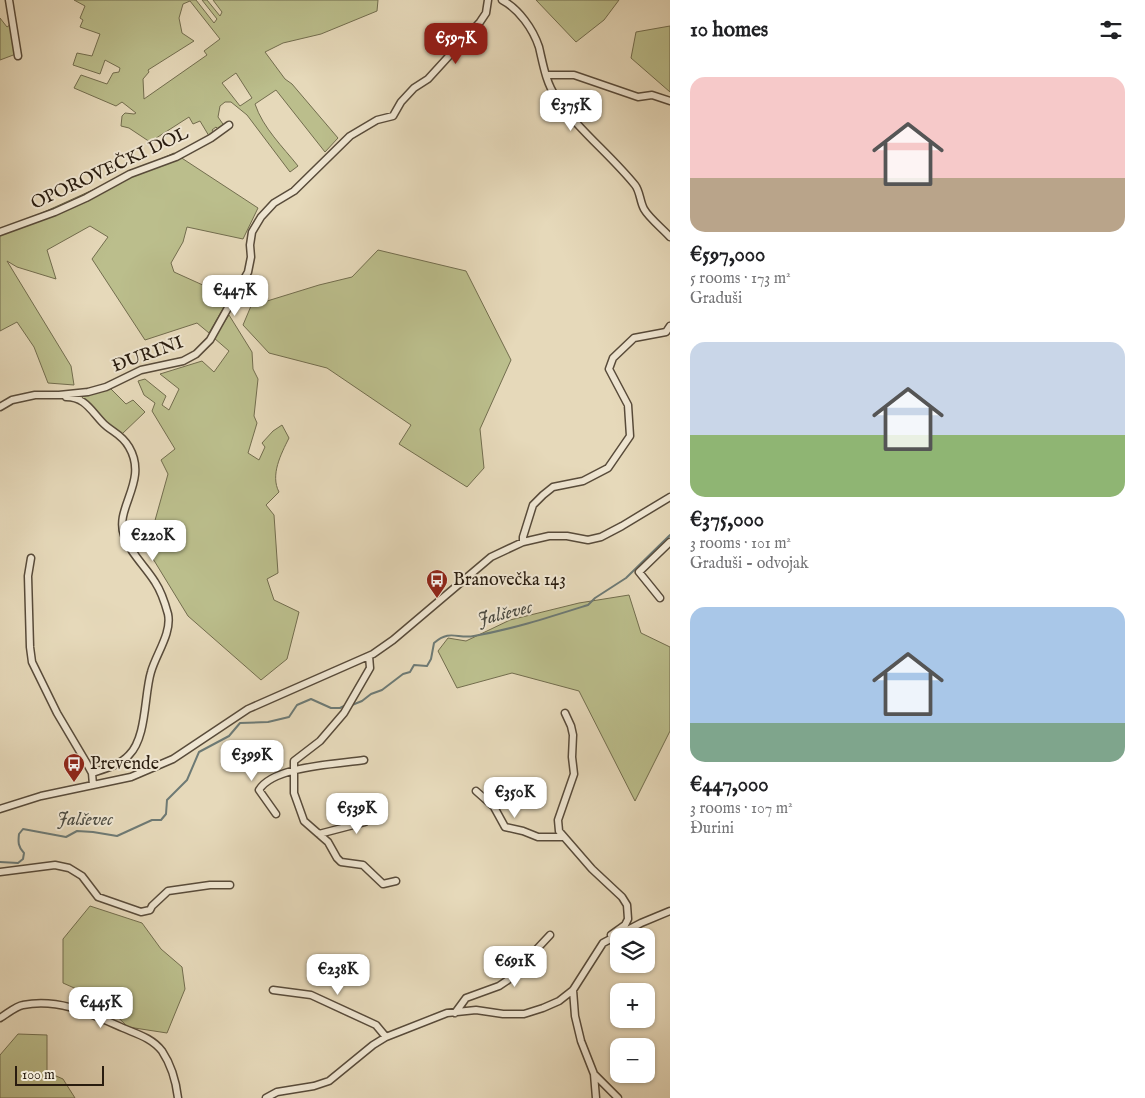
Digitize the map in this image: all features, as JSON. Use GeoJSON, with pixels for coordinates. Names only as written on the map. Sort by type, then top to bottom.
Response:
{"type":"FeatureCollection","features":[{"type":"Feature","properties":{"kind":"street"},"geometry":{"type":"LineString","coordinates":[[9,0],[18,56]]}},
{"type":"Feature","properties":{"kind":"street","name":"ĐURINI"},"geometry":{"type":"LineString","coordinates":[[0,407],[12,400],[31,396],[88,392],[106,387],[141,370],[183,361],[196,354],[210,340],[248,272],[252,232],[261,217],[274,203],[294,191],[350,136],[377,120],[393,116],[401,102],[414,88],[428,79],[480,22],[486,13],[488,0]]}},
{"type":"Feature","properties":{"kind":"street"},"geometry":{"type":"LineString","coordinates":[[502,0],[516,9],[538,44],[546,75],[555,97],[591,140],[613,160],[637,187],[645,210],[670,237]]}},
{"type":"Feature","properties":{"kind":"street"},"geometry":{"type":"LineString","coordinates":[[546,75],[574,75],[638,97],[652,95],[670,101]]}},
{"type":"Feature","properties":{"kind":"street","name":"OPOROVEČKI DOL"},"geometry":{"type":"LineString","coordinates":[[0,232],[55,212],[86,198],[130,174],[176,157],[211,138],[229,125]]}},
{"type":"Feature","properties":{"kind":"street"},"geometry":{"type":"LineString","coordinates":[[523,542],[533,505],[543,494],[553,487],[583,481],[608,468],[630,436],[628,405],[609,369],[613,358],[634,338],[666,332],[670,326]]}},
{"type":"Feature","properties":{"kind":"street"},"geometry":{"type":"LineString","coordinates":[[31,396],[51,400],[68,397],[82,400],[104,424],[120,434],[130,448],[136,474],[131,496],[121,521],[123,534],[131,550],[156,583],[164,600],[168,616],[166,634],[151,670],[137,742],[130,755],[120,762],[92,773]]}},
{"type":"Feature","properties":{"kind":"street"},"geometry":{"type":"LineString","coordinates":[[0,809],[41,796],[130,777],[173,759],[248,709],[369,656],[393,640],[491,557],[523,542],[549,536],[566,536],[588,540],[601,537],[670,498]]}},
{"type":"Feature","properties":{"kind":"street"},"geometry":{"type":"LineString","coordinates":[[660,598],[639,572],[670,542]]}},
{"type":"Feature","properties":{"kind":"street"},"geometry":{"type":"LineString","coordinates":[[31,558],[28,576],[32,662],[57,713],[92,773],[93,785]]}},
{"type":"Feature","properties":{"kind":"street"},"geometry":{"type":"LineString","coordinates":[[369,656],[370,668],[344,713],[320,741],[294,761],[294,794],[304,821],[328,842],[341,862],[363,865],[383,884],[396,881]]}},
{"type":"Feature","properties":{"kind":"street"},"geometry":{"type":"LineString","coordinates":[[266,1098],[276,1092],[314,1086],[329,1081],[373,1045],[386,1037],[447,1013],[476,1010],[502,1014],[524,1014],[560,1001],[573,990],[603,943],[625,924],[628,919],[627,905],[622,897],[592,869],[559,831],[558,820],[574,774],[571,726],[564,713]]}},
{"type":"Feature","properties":{"kind":"street"},"geometry":{"type":"LineString","coordinates":[[276,814],[260,790],[262,784],[270,779],[293,770],[364,760]]}},
{"type":"Feature","properties":{"kind":"street"},"geometry":{"type":"LineString","coordinates":[[476,791],[494,807],[508,829],[523,831],[538,837],[563,837]]}},
{"type":"Feature","properties":{"kind":"street"},"geometry":{"type":"LineString","coordinates":[[319,834],[365,822],[368,818],[369,809]]}},
{"type":"Feature","properties":{"kind":"street"},"geometry":{"type":"LineString","coordinates":[[0,872],[55,866],[69,868],[82,876],[98,897],[141,912],[150,910],[168,891],[210,885],[230,885]]}},
{"type":"Feature","properties":{"kind":"street"},"geometry":{"type":"LineString","coordinates":[[603,943],[640,923],[670,910]]}},
{"type":"Feature","properties":{"kind":"street"},"geometry":{"type":"LineString","coordinates":[[455,1013],[466,998],[499,986],[508,980],[550,935]]}},
{"type":"Feature","properties":{"kind":"street"},"geometry":{"type":"LineString","coordinates":[[273,990],[311,995],[376,1025],[386,1037]]}},
{"type":"Feature","properties":{"kind":"street"},"geometry":{"type":"LineString","coordinates":[[573,990],[574,1016],[581,1041],[594,1074],[596,1098]]}},
{"type":"Feature","properties":{"kind":"street"},"geometry":{"type":"LineString","coordinates":[[0,1018],[22,1005],[47,1003],[79,1008],[100,1017],[152,1041],[162,1051],[176,1078],[178,1098]]}},
{"type":"Feature","properties":{"kind":"street"},"geometry":{"type":"LineString","coordinates":[[594,1074],[618,1098]]}},
{"type":"Feature","properties":{"kind":"green space"},"geometry":{"type":"Polygon","coordinates":[[[74,0],[196,0],[214,23],[217,19],[202,0],[207,0],[220,16],[222,12],[213,0],[378,0],[377,11],[321,34],[283,43],[265,52],[285,79],[292,84],[338,138],[325,152],[276,90],[255,104],[268,129],[298,166],[290,172],[247,115],[231,102],[225,102],[220,106],[218,117],[225,127],[219,130],[216,127],[212,130],[214,133],[209,136],[200,121],[193,124],[189,117],[150,142],[129,128],[121,126],[122,116],[125,113],[136,113],[122,102],[116,106],[74,88],[81,75],[107,84],[113,73],[119,72],[120,68],[105,60],[100,74],[73,65],[77,53],[92,56],[100,34],[80,27],[83,20],[80,18],[85,6],[74,0]],[[190,1],[183,4],[179,18],[182,33],[194,41],[148,70],[149,72],[143,79],[144,99],[207,55],[204,51],[220,39],[190,1]],[[236,73],[222,83],[240,106],[252,98],[236,73]]]}},
{"type":"Feature","properties":{"kind":"green space"},"geometry":{"type":"Polygon","coordinates":[[[536,0],[619,0],[604,20],[576,42],[536,0]]]}},
{"type":"Feature","properties":{"kind":"green space"},"geometry":{"type":"Polygon","coordinates":[[[0,18],[7,27],[11,24],[16,54],[0,60],[0,18]]]}},
{"type":"Feature","properties":{"kind":"green space"},"geometry":{"type":"Polygon","coordinates":[[[670,26],[670,92],[631,58],[636,32],[670,26]]]}},
{"type":"Feature","properties":{"kind":"green space"},"geometry":{"type":"Polygon","coordinates":[[[174,153],[258,208],[243,239],[187,227],[183,242],[171,263],[174,272],[216,291],[228,300],[209,333],[197,323],[145,340],[92,259],[108,237],[90,226],[47,250],[56,279],[17,267],[7,261],[71,366],[74,385],[48,383],[34,347],[17,322],[0,331],[0,232],[174,153]]]}},
{"type":"Feature","properties":{"kind":"green space"},"geometry":{"type":"Polygon","coordinates":[[[378,250],[466,271],[511,360],[480,429],[484,468],[467,487],[399,444],[411,425],[327,368],[269,353],[243,325],[251,306],[352,277],[378,250]]]}},
{"type":"Feature","properties":{"kind":"green space"},"geometry":{"type":"Polygon","coordinates":[[[229,315],[252,352],[253,369],[258,379],[254,416],[257,423],[248,453],[259,460],[265,447],[262,443],[273,431],[282,425],[289,438],[276,472],[279,492],[266,505],[274,515],[278,573],[267,579],[274,600],[299,612],[287,659],[261,680],[188,616],[147,549],[168,474],[161,460],[175,449],[152,411],[155,403],[144,395],[138,381],[145,379],[166,396],[162,405],[169,410],[179,389],[160,374],[202,361],[214,372],[229,351],[214,338],[229,315]]]}},
{"type":"Feature","properties":{"kind":"green space"},"geometry":{"type":"Polygon","coordinates":[[[110,388],[126,404],[133,400],[145,412],[122,434],[110,425],[81,396],[110,388]]]}},
{"type":"Feature","properties":{"kind":"green space"},"geometry":{"type":"Polygon","coordinates":[[[629,595],[641,633],[670,647],[670,731],[635,801],[579,691],[512,673],[457,688],[438,651],[448,638],[466,641],[510,620],[579,603],[629,595]]]}},
{"type":"Feature","properties":{"kind":"green space"},"geometry":{"type":"Polygon","coordinates":[[[90,906],[142,923],[161,949],[182,967],[185,989],[167,1033],[128,1027],[99,999],[63,983],[63,939],[90,906]]]}},
{"type":"Feature","properties":{"kind":"green space"},"geometry":{"type":"Polygon","coordinates":[[[18,1034],[47,1035],[47,1072],[63,1079],[75,1098],[0,1098],[0,1055],[18,1034]]]}},
{"type":"Feature","properties":{"kind":"waterway","name":"Jalševec"},"geometry":{"type":"LineString","coordinates":[[352,705],[382,690],[403,674],[410,672],[414,665],[427,666],[431,659],[434,643],[445,636],[468,637],[489,633],[588,605],[595,598],[626,578],[670,535]]}},
{"type":"Feature","properties":{"kind":"waterway","name":"Jalševec"},"geometry":{"type":"LineString","coordinates":[[0,862],[18,863],[23,859],[24,853],[19,840],[19,834],[23,829],[66,837],[77,831],[117,836],[152,820],[161,820],[166,814],[167,800],[187,780],[199,752],[229,736],[240,723],[268,722],[289,717],[297,705],[311,699],[331,708],[340,708],[348,704]]}},
{"type":"Feature","properties":{"kind":"place","name":"Branovečka 143"},"geometry":{"type":"Point","coordinates":[437,599]}},
{"type":"Feature","properties":{"kind":"place","name":"Prevende"},"geometry":{"type":"Point","coordinates":[74,783]}}]}
